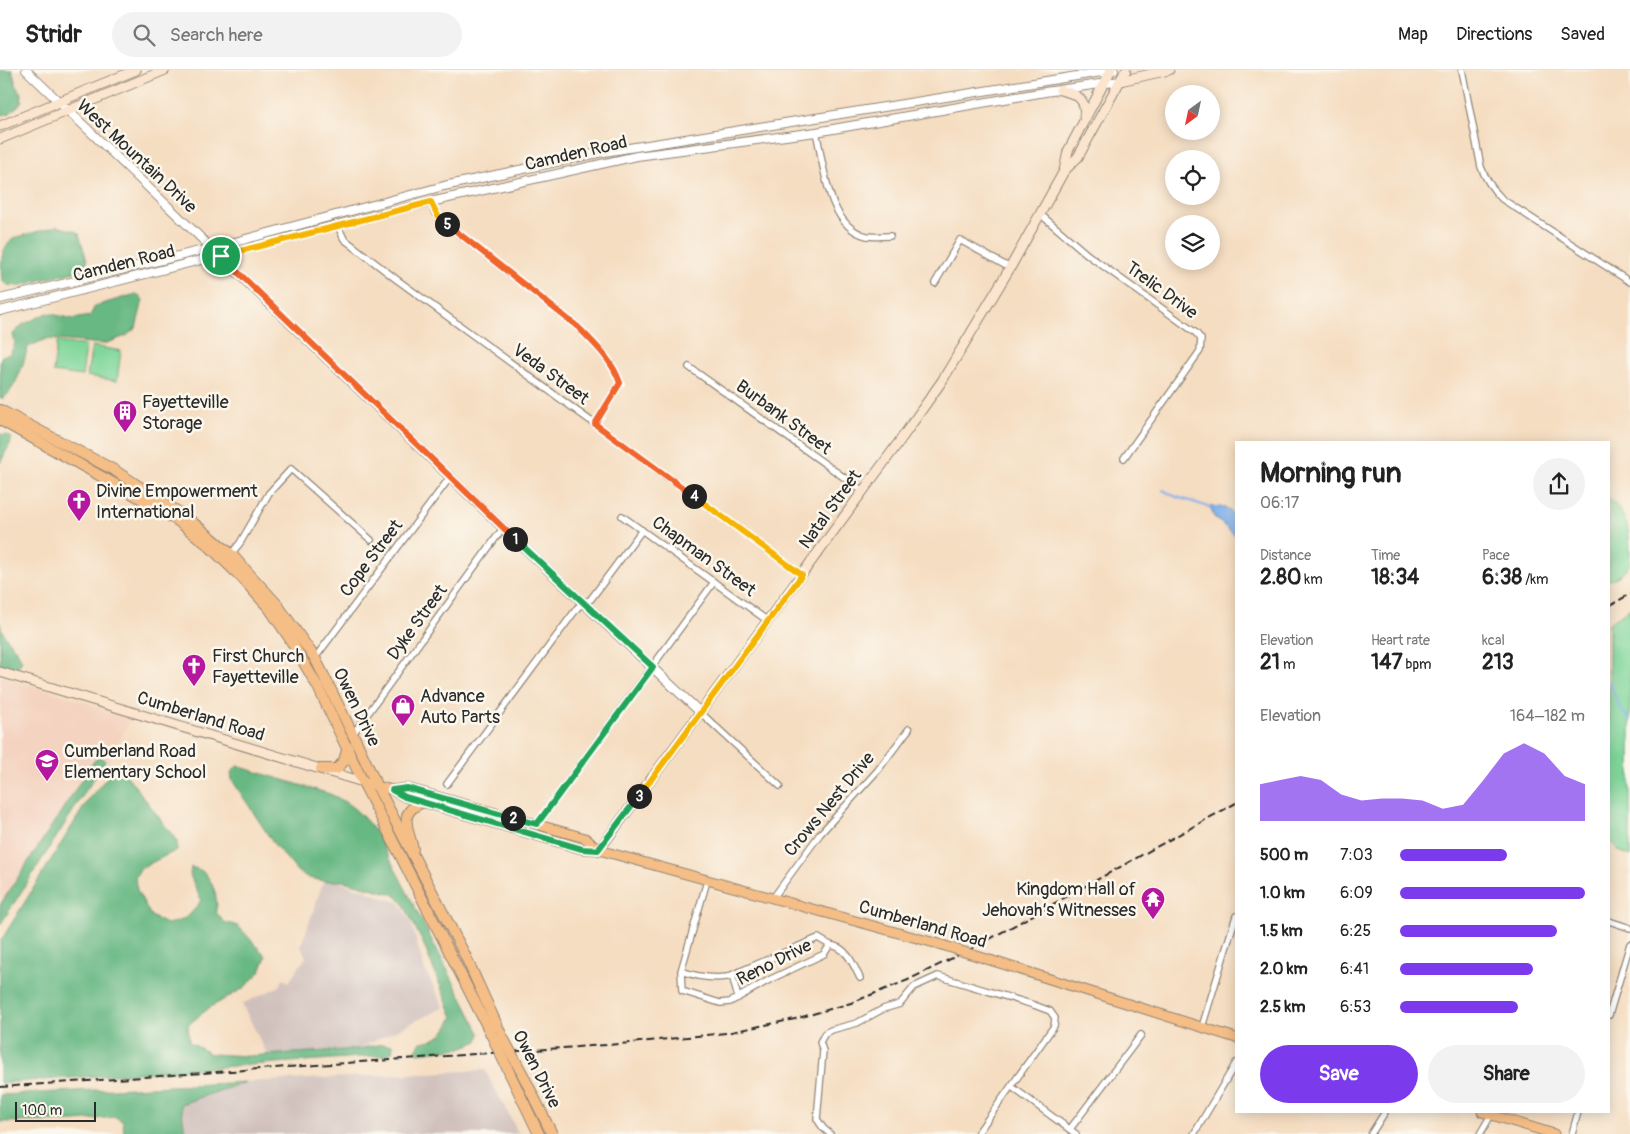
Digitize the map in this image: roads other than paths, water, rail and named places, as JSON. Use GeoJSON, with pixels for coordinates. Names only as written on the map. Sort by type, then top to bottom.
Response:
{"type":"FeatureCollection","features":[{"type":"Feature","properties":{"kind":"highway","name":"Owen Drive"},"geometry":{"type":"LineString","coordinates":[[0,410],[125,477],[179,512],[231,554],[276,604],[315,658],[353,734],[376,786],[465,955],[510,1074],[539,1134]]}},
{"type":"Feature","properties":{"kind":"highway","name":"Owen Drive"},"geometry":{"type":"LineString","coordinates":[[0,420],[166,514],[208,544],[242,578],[280,623],[307,666],[348,747],[363,782],[496,1034],[522,1073],[552,1134]]}},
{"type":"Feature","properties":{"kind":"highway"},"geometry":{"type":"LineString","coordinates":[[58,453],[63,451],[118,480],[125,477]]}},
{"type":"Feature","properties":{"kind":"highway"},"geometry":{"type":"LineString","coordinates":[[120,487],[128,485],[165,507],[179,512]]}},
{"type":"Feature","properties":{"kind":"highway"},"geometry":{"type":"LineString","coordinates":[[321,769],[337,769],[344,761],[348,747]]}},
{"type":"Feature","properties":{"kind":"highway"},"geometry":{"type":"LineString","coordinates":[[417,865],[406,824],[407,814],[413,806],[424,802]]}},
{"type":"Feature","properties":{"kind":"main road"},"geometry":{"type":"LineString","coordinates":[[0,126],[136,70]]}},
{"type":"Feature","properties":{"kind":"main road"},"geometry":{"type":"LineString","coordinates":[[0,139],[165,70]]}},
{"type":"Feature","properties":{"kind":"main road","name":"Natal Street"},"geometry":{"type":"LineString","coordinates":[[1064,171],[1068,150],[1112,70]]}},
{"type":"Feature","properties":{"kind":"main road","name":"Natal Street"},"geometry":{"type":"LineString","coordinates":[[598,850],[701,713],[942,381],[1010,268],[1064,171],[1078,157],[1126,70]]}},
{"type":"Feature","properties":{"kind":"main road","name":"Camden Road"},"geometry":{"type":"LineString","coordinates":[[1120,81],[1169,70]]}},
{"type":"Feature","properties":{"kind":"main road"},"geometry":{"type":"LineString","coordinates":[[1060,90],[1078,95],[1084,102],[1086,109],[1084,120]]}},
{"type":"Feature","properties":{"kind":"main road","name":"Cumberland Road"},"geometry":{"type":"LineString","coordinates":[[0,672],[392,790],[405,797],[582,849],[598,850],[942,945],[1235,1038]]}},
{"type":"Feature","properties":{"kind":"main road","name":"Cumberland Road"},"geometry":{"type":"LineString","coordinates":[[392,790],[407,788],[537,824],[585,838],[598,850]]}},
{"type":"Feature","properties":{"kind":"main road"},"geometry":{"type":"LineString","coordinates":[[1487,1114],[1554,1134]]}},
{"type":"Feature","properties":{"kind":"street","name":"West Mountain Drive"},"geometry":{"type":"LineString","coordinates":[[26,70],[503,528],[701,713]]}},
{"type":"Feature","properties":{"kind":"street","name":"Camden Road"},"geometry":{"type":"LineString","coordinates":[[0,299],[212,248],[444,186],[598,153],[1112,70]]}},
{"type":"Feature","properties":{"kind":"street"},"geometry":{"type":"LineString","coordinates":[[1462,70],[1481,167],[1496,193],[1630,282]]}},
{"type":"Feature","properties":{"kind":"street","name":"Camden Road"},"geometry":{"type":"LineString","coordinates":[[0,311],[431,202],[637,156],[816,132],[1120,81]]}},
{"type":"Feature","properties":{"kind":"street"},"geometry":{"type":"LineString","coordinates":[[816,132],[829,189],[845,224],[866,236],[890,236]]}},
{"type":"Feature","properties":{"kind":"street"},"geometry":{"type":"LineString","coordinates":[[431,202],[442,221],[578,327],[596,345],[616,372],[620,383],[595,424]]}},
{"type":"Feature","properties":{"kind":"street","name":"Trelic Drive"},"geometry":{"type":"LineString","coordinates":[[1040,214],[1088,255],[1196,332],[1201,339],[1200,351],[1124,458]]}},
{"type":"Feature","properties":{"kind":"street","name":"Veda Street"},"geometry":{"type":"LineString","coordinates":[[338,226],[341,236],[348,243],[802,575]]}},
{"type":"Feature","properties":{"kind":"street"},"geometry":{"type":"LineString","coordinates":[[935,283],[960,240],[1010,268]]}},
{"type":"Feature","properties":{"kind":"street","name":"Burbank Street"},"geometry":{"type":"LineString","coordinates":[[689,367],[862,491]]}},
{"type":"Feature","properties":{"kind":"street"},"geometry":{"type":"LineString","coordinates":[[231,554],[240,543],[269,493],[291,469],[371,540]]}},
{"type":"Feature","properties":{"kind":"street","name":"Cope Street"},"geometry":{"type":"LineString","coordinates":[[315,658],[451,476]]}},
{"type":"Feature","properties":{"kind":"street","name":"Chapman Street"},"geometry":{"type":"LineString","coordinates":[[622,516],[768,621]]}},
{"type":"Feature","properties":{"kind":"street","name":"Dyke Street"},"geometry":{"type":"LineString","coordinates":[[353,734],[503,528]]}},
{"type":"Feature","properties":{"kind":"street"},"geometry":{"type":"LineString","coordinates":[[447,784],[578,607],[591,600],[642,530]]}},
{"type":"Feature","properties":{"kind":"street"},"geometry":{"type":"LineString","coordinates":[[537,824],[714,582]]}},
{"type":"Feature","properties":{"kind":"street"},"geometry":{"type":"LineString","coordinates":[[701,713],[780,786]]}},
{"type":"Feature","properties":{"kind":"street","name":"Crows Nest Drive"},"geometry":{"type":"LineString","coordinates":[[773,898],[820,834],[878,770],[909,729]]}},
{"type":"Feature","properties":{"kind":"street"},"geometry":{"type":"LineString","coordinates":[[681,971],[707,881]]}},
{"type":"Feature","properties":{"kind":"street"},"geometry":{"type":"LineString","coordinates":[[1202,1027],[1235,919]]}},
{"type":"Feature","properties":{"kind":"street"},"geometry":{"type":"LineString","coordinates":[[1610,921],[1630,928]]}},
{"type":"Feature","properties":{"kind":"street","name":"Reno Drive"},"geometry":{"type":"LineString","coordinates":[[818,938],[830,945],[824,954],[771,979],[730,1002],[720,1003],[682,991],[681,971],[697,977],[712,979],[732,975],[818,938]]}},
{"type":"Feature","properties":{"kind":"street"},"geometry":{"type":"LineString","coordinates":[[1610,1012],[1630,944]]}},
{"type":"Feature","properties":{"kind":"street"},"geometry":{"type":"LineString","coordinates":[[830,945],[844,951],[851,959],[860,978]]}},
{"type":"Feature","properties":{"kind":"street"},"geometry":{"type":"LineString","coordinates":[[732,975],[738,998]]}},
{"type":"Feature","properties":{"kind":"street"},"geometry":{"type":"LineString","coordinates":[[830,1134],[817,1119],[823,1051],[820,1042],[825,1033],[857,1023],[883,1009],[900,1004],[914,987],[938,976],[1034,1005],[1050,1012],[1055,1018],[1054,1026],[977,1134]]}},
{"type":"Feature","properties":{"kind":"street"},"geometry":{"type":"LineString","coordinates":[[1070,1129],[1141,1035]]}},
{"type":"Feature","properties":{"kind":"street"},"geometry":{"type":"LineString","coordinates":[[1194,1134],[1235,1065]]}},
{"type":"Feature","properties":{"kind":"street"},"geometry":{"type":"LineString","coordinates":[[1012,1087],[1076,1134]]}},
{"type":"Feature","properties":{"kind":"street"},"geometry":{"type":"LineString","coordinates":[[1371,1134],[1384,1113]]}},
{"type":"Feature","properties":{"kind":"street"},"geometry":{"type":"LineString","coordinates":[[1572,1134],[1578,1113]]}},
{"type":"Feature","properties":{"kind":"street"},"geometry":{"type":"LineString","coordinates":[[1480,1134],[1487,1114]]}},
{"type":"Feature","properties":{"kind":"water"},"geometry":{"type":"Polygon","coordinates":[[[1210,506],[1225,507],[1235,515],[1235,535],[1214,517],[1210,506]]]}},
{"type":"Feature","properties":{"kind":"waterway"},"geometry":{"type":"LineString","coordinates":[[1163,490],[1174,496],[1212,508]]}},
{"type":"Feature","properties":{"kind":"waterway"},"geometry":{"type":"LineString","coordinates":[[1610,683],[1620,708],[1630,720]]}},
{"type":"Feature","properties":{"kind":"railway"},"geometry":{"type":"LineString","coordinates":[[1610,605],[1630,594]]}},
{"type":"Feature","properties":{"kind":"railway"},"geometry":{"type":"LineString","coordinates":[[0,1087],[620,1044],[726,1033],[795,1019],[851,1003],[908,980],[977,946],[1235,804]]}},
{"type":"Feature","properties":{"kind":"place","name":"Fayetteville Storage"},"geometry":{"type":"Point","coordinates":[125,433]}},
{"type":"Feature","properties":{"kind":"place","name":"Divine Empowerment International"},"geometry":{"type":"Point","coordinates":[79,522]}},
{"type":"Feature","properties":{"kind":"place","name":"First Church Fayetteville"},"geometry":{"type":"Point","coordinates":[194,687]}},
{"type":"Feature","properties":{"kind":"place","name":"Advance Auto Parts"},"geometry":{"type":"Point","coordinates":[403,727]}},
{"type":"Feature","properties":{"kind":"place","name":"Cumberland Road Elementary School"},"geometry":{"type":"Point","coordinates":[47,782]}},
{"type":"Feature","properties":{"kind":"place","name":"Kingdom Hall of Jehovah’s Witnesses"},"geometry":{"type":"Point","coordinates":[1153,920]}}]}
